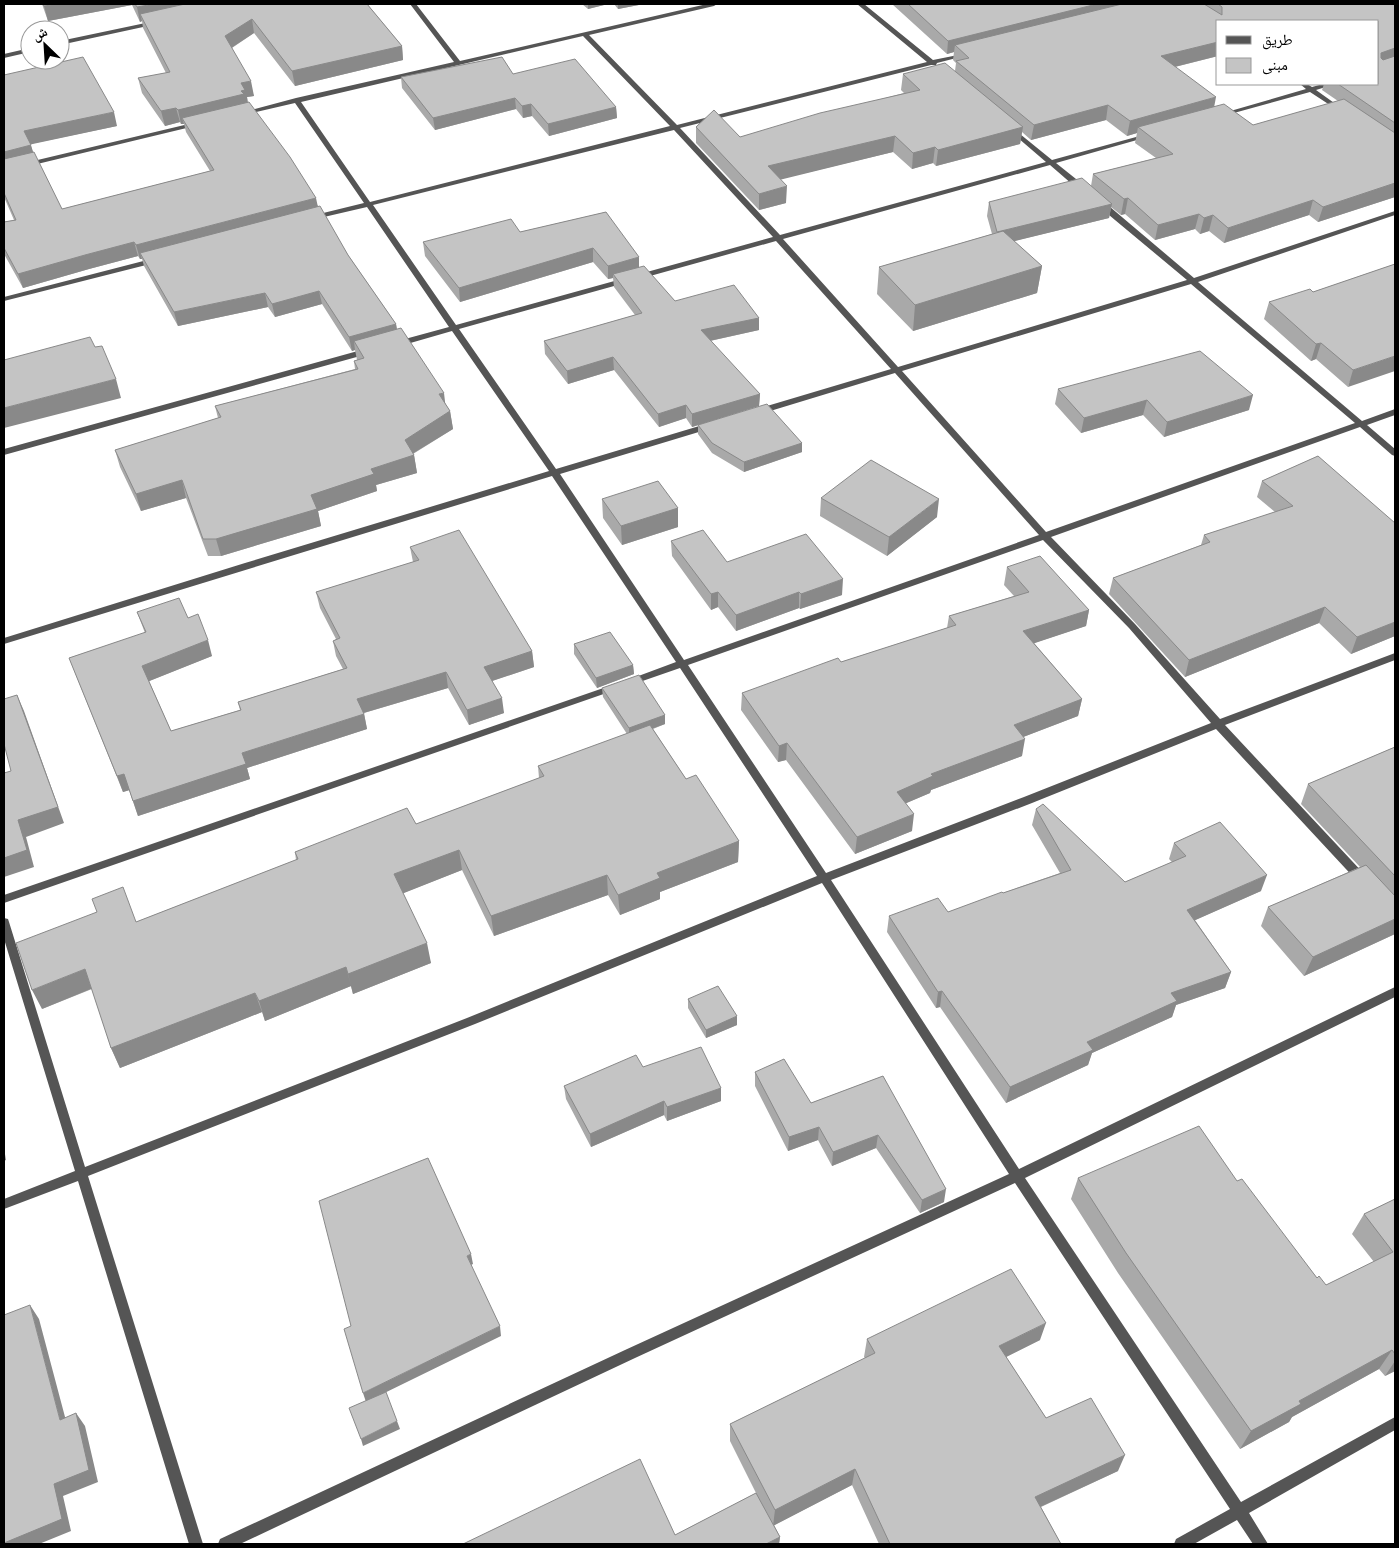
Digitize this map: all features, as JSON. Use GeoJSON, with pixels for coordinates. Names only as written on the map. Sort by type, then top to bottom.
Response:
{"type":"FeatureCollection","features":[{"type":"Feature","properties":{"kind":"street"},"geometry":{"type":"LineString","coordinates":[[413,4],[459,64]]}},
{"type":"Feature","properties":{"kind":"street"},"geometry":{"type":"LineString","coordinates":[[239,114],[714,4]]}},
{"type":"Feature","properties":{"kind":"street"},"geometry":{"type":"LineString","coordinates":[[860,4],[939,68]]}},
{"type":"Feature","properties":{"kind":"street"},"geometry":{"type":"LineString","coordinates":[[70,41],[163,21]]}},
{"type":"Feature","properties":{"kind":"street"},"geometry":{"type":"LineString","coordinates":[[584,34],[675,127],[777,237],[1044,535],[1132,626],[1218,724],[1369,886]]}},
{"type":"Feature","properties":{"kind":"street"},"geometry":{"type":"LineString","coordinates":[[308,220],[977,51]]}},
{"type":"Feature","properties":{"kind":"street"},"geometry":{"type":"LineString","coordinates":[[4,56],[20,52]]}},
{"type":"Feature","properties":{"kind":"street"},"geometry":{"type":"LineString","coordinates":[[1304,85],[1349,116]]}},
{"type":"Feature","properties":{"kind":"street"},"geometry":{"type":"LineString","coordinates":[[1216,116],[1326,85]]}},
{"type":"Feature","properties":{"kind":"street"},"geometry":{"type":"LineString","coordinates":[[296,100],[366,204],[554,472],[824,878],[1016,1176],[1261,1544]]}},
{"type":"Feature","properties":{"kind":"street"},"geometry":{"type":"LineString","coordinates":[[4,170],[202,123]]}},
{"type":"Feature","properties":{"kind":"street"},"geometry":{"type":"LineString","coordinates":[[1006,125],[1088,194]]}},
{"type":"Feature","properties":{"kind":"street"},"geometry":{"type":"LineString","coordinates":[[387,346],[1161,132]]}},
{"type":"Feature","properties":{"kind":"street"},"geometry":{"type":"LineString","coordinates":[[1096,200],[1395,453]]}},
{"type":"Feature","properties":{"kind":"street"},"geometry":{"type":"LineString","coordinates":[[744,416],[1193,281],[1395,213]]}},
{"type":"Feature","properties":{"kind":"street"},"geometry":{"type":"LineString","coordinates":[[4,300],[164,258]]}},
{"type":"Feature","properties":{"kind":"street"},"geometry":{"type":"LineString","coordinates":[[4,452],[377,349]]}},
{"type":"Feature","properties":{"kind":"street"},"geometry":{"type":"LineString","coordinates":[[4,899],[682,664],[1395,412]]}},
{"type":"Feature","properties":{"kind":"street"},"geometry":{"type":"LineString","coordinates":[[4,641],[716,424]]}},
{"type":"Feature","properties":{"kind":"street"},"geometry":{"type":"LineString","coordinates":[[4,1204],[471,1021],[824,878],[1395,656]]}},
{"type":"Feature","properties":{"kind":"street"},"geometry":{"type":"LineString","coordinates":[[4,922],[196,1544]]}},
{"type":"Feature","properties":{"kind":"street"},"geometry":{"type":"LineString","coordinates":[[225,1544],[1016,1176],[1395,992]]}},
{"type":"Feature","properties":{"kind":"street"},"geometry":{"type":"LineString","coordinates":[[1181,1544],[1395,1423]]}},
{"type":"Feature","properties":{"kind":"building"},"geometry":{"type":"Polygon","coordinates":[[[135,4],[154,4],[137,7],[135,4]]]}},
{"type":"Feature","properties":{"kind":"building"},"geometry":{"type":"Polygon","coordinates":[[[185,4],[367,4],[402,46],[292,71],[252,19],[225,36],[251,81],[241,83],[245,90],[241,91],[244,94],[178,110],[176,108],[161,111],[138,78],[170,72],[140,14],[185,4]]]}},
{"type":"Feature","properties":{"kind":"building"},"geometry":{"type":"Polygon","coordinates":[[[908,4],[1097,4],[948,41],[908,4]]]}},
{"type":"Feature","properties":{"kind":"building"},"geometry":{"type":"Polygon","coordinates":[[[1122,4],[1204,4],[1222,15],[1222,7],[1218,4],[1395,4],[1395,48],[1381,53],[1381,58],[1383,60],[1395,56],[1395,123],[1339,85],[1379,85],[1379,20],[1216,20],[1216,42],[1161,56],[1216,97],[1130,121],[1108,105],[1034,125],[956,61],[969,58],[955,45],[1122,4]]]}},
{"type":"Feature","properties":{"kind":"building"},"geometry":{"type":"Polygon","coordinates":[[[83,57],[114,112],[24,131],[31,145],[4,152],[4,75],[26,70],[70,70],[70,60],[83,57]]]}},
{"type":"Feature","properties":{"kind":"building"},"geometry":{"type":"Polygon","coordinates":[[[502,57],[513,74],[575,59],[616,107],[548,124],[531,104],[522,106],[515,98],[433,118],[401,77],[502,57]]]}},
{"type":"Feature","properties":{"kind":"building"},"geometry":{"type":"Polygon","coordinates":[[[945,63],[1023,127],[938,150],[935,147],[913,153],[895,136],[768,166],[787,186],[759,194],[696,127],[714,110],[740,137],[820,113],[920,90],[903,74],[945,63]]]}},
{"type":"Feature","properties":{"kind":"building"},"geometry":{"type":"Polygon","coordinates":[[[1344,99],[1395,133],[1395,183],[1323,207],[1313,200],[1228,228],[1213,215],[1204,218],[1199,214],[1158,225],[1128,198],[1124,199],[1093,174],[1173,154],[1138,127],[1224,104],[1253,125],[1344,99]]]}},
{"type":"Feature","properties":{"kind":"building"},"geometry":{"type":"Polygon","coordinates":[[[249,102],[290,157],[316,198],[136,245],[134,242],[18,274],[4,248],[4,222],[16,220],[4,193],[4,159],[34,152],[62,209],[214,170],[182,118],[249,102]]]}},
{"type":"Feature","properties":{"kind":"building"},"geometry":{"type":"Polygon","coordinates":[[[1082,178],[1112,204],[997,232],[989,202],[1082,178]]]}},
{"type":"Feature","properties":{"kind":"building"},"geometry":{"type":"Polygon","coordinates":[[[320,206],[348,255],[396,324],[349,337],[319,291],[272,304],[265,293],[174,312],[140,253],[320,206]]]}},
{"type":"Feature","properties":{"kind":"building"},"geometry":{"type":"Polygon","coordinates":[[[606,212],[639,257],[608,266],[593,248],[459,288],[423,242],[511,219],[520,232],[606,212]]]}},
{"type":"Feature","properties":{"kind":"building"},"geometry":{"type":"Polygon","coordinates":[[[1003,231],[1042,266],[915,305],[879,267],[1003,231]]]}},
{"type":"Feature","properties":{"kind":"building"},"geometry":{"type":"Polygon","coordinates":[[[1395,264],[1395,356],[1353,370],[1321,343],[1316,344],[1269,302],[1310,289],[1313,292],[1395,264]]]}},
{"type":"Feature","properties":{"kind":"building"},"geometry":{"type":"Polygon","coordinates":[[[644,266],[675,301],[734,285],[759,318],[701,330],[760,394],[692,414],[686,405],[658,414],[613,357],[567,371],[544,341],[642,313],[613,274],[644,266]]]}},
{"type":"Feature","properties":{"kind":"building"},"geometry":{"type":"Polygon","coordinates":[[[401,328],[444,393],[439,394],[450,411],[405,440],[414,455],[371,469],[374,474],[311,495],[317,509],[216,539],[203,539],[182,480],[136,494],[115,450],[221,417],[215,406],[358,369],[354,361],[364,358],[354,341],[401,328]]]}},
{"type":"Feature","properties":{"kind":"building"},"geometry":{"type":"Polygon","coordinates":[[[90,337],[95,347],[102,346],[116,379],[4,408],[4,360],[90,337]]]}},
{"type":"Feature","properties":{"kind":"building"},"geometry":{"type":"Polygon","coordinates":[[[1200,351],[1253,395],[1167,422],[1147,400],[1084,418],[1058,389],[1200,351]]]}},
{"type":"Feature","properties":{"kind":"building"},"geometry":{"type":"Polygon","coordinates":[[[767,404],[802,443],[744,462],[712,443],[698,425],[767,404]]]}},
{"type":"Feature","properties":{"kind":"building"},"geometry":{"type":"Polygon","coordinates":[[[1318,456],[1395,523],[1395,622],[1357,637],[1325,607],[1189,660],[1113,578],[1210,542],[1204,535],[1293,506],[1262,481],[1318,456]]]}},
{"type":"Feature","properties":{"kind":"building"},"geometry":{"type":"Polygon","coordinates":[[[871,460],[939,499],[889,537],[821,498],[871,460]]]}},
{"type":"Feature","properties":{"kind":"building"},"geometry":{"type":"Polygon","coordinates":[[[658,481],[678,508],[621,526],[602,499],[658,481]]]}},
{"type":"Feature","properties":{"kind":"building"},"geometry":{"type":"Polygon","coordinates":[[[459,530],[532,651],[484,667],[502,698],[467,710],[446,672],[357,699],[364,714],[242,753],[246,764],[133,801],[124,774],[117,776],[69,658],[146,632],[137,612],[179,598],[188,618],[198,614],[208,640],[142,666],[171,731],[241,710],[238,702],[347,668],[333,641],[340,638],[316,592],[419,560],[410,547],[459,530]]]}},
{"type":"Feature","properties":{"kind":"building"},"geometry":{"type":"Polygon","coordinates":[[[703,530],[727,562],[806,534],[843,579],[801,594],[799,592],[736,615],[718,592],[711,594],[671,541],[703,530]]]}},
{"type":"Feature","properties":{"kind":"building"},"geometry":{"type":"Polygon","coordinates":[[[1040,556],[1089,610],[1023,631],[1082,699],[1014,725],[1025,739],[931,774],[933,776],[897,792],[914,814],[857,837],[787,743],[779,746],[742,693],[838,658],[841,662],[956,625],[949,616],[1029,592],[1007,567],[1040,556]]]}},
{"type":"Feature","properties":{"kind":"building"},"geometry":{"type":"Polygon","coordinates":[[[610,632],[633,665],[596,678],[574,644],[610,632]]]}},
{"type":"Feature","properties":{"kind":"building"},"geometry":{"type":"Polygon","coordinates":[[[639,675],[665,715],[629,728],[602,688],[639,675]]]}},
{"type":"Feature","properties":{"kind":"building"},"geometry":{"type":"Polygon","coordinates":[[[17,695],[58,807],[18,820],[27,850],[4,858],[4,773],[11,771],[4,744],[4,699],[17,695]]]}},
{"type":"Feature","properties":{"kind":"building"},"geometry":{"type":"Polygon","coordinates":[[[650,725],[686,779],[696,775],[739,841],[657,873],[660,878],[618,895],[607,875],[491,916],[459,850],[394,874],[427,943],[348,974],[346,967],[259,1001],[255,993],[111,1048],[85,969],[32,990],[16,943],[97,912],[92,899],[123,887],[136,922],[298,859],[295,852],[407,808],[416,824],[544,776],[538,766],[650,725]]]}},
{"type":"Feature","properties":{"kind":"building"},"geometry":{"type":"Polygon","coordinates":[[[1395,747],[1395,876],[1308,784],[1395,747]]]}},
{"type":"Feature","properties":{"kind":"building"},"geometry":{"type":"Polygon","coordinates":[[[1043,804],[1125,882],[1186,856],[1174,843],[1220,822],[1267,875],[1187,910],[1231,972],[1171,993],[1177,1001],[1087,1042],[1093,1050],[1010,1087],[942,991],[938,992],[889,916],[938,898],[948,912],[1071,870],[1036,809],[1043,804]]]}},
{"type":"Feature","properties":{"kind":"building"},"geometry":{"type":"Polygon","coordinates":[[[1366,865],[1395,896],[1395,919],[1313,957],[1268,907],[1366,865]]]}},
{"type":"Feature","properties":{"kind":"building"},"geometry":{"type":"Polygon","coordinates":[[[718,986],[737,1016],[706,1030],[688,999],[718,986]]]}},
{"type":"Feature","properties":{"kind":"building"},"geometry":{"type":"Polygon","coordinates":[[[701,1047],[721,1088],[667,1107],[664,1101],[590,1134],[564,1086],[636,1055],[643,1067],[701,1047]]]}},
{"type":"Feature","properties":{"kind":"building"},"geometry":{"type":"Polygon","coordinates":[[[784,1059],[811,1103],[883,1076],[946,1189],[922,1200],[878,1135],[833,1152],[819,1127],[789,1137],[755,1072],[784,1059]]]}},
{"type":"Feature","properties":{"kind":"building"},"geometry":{"type":"Polygon","coordinates":[[[1199,1126],[1237,1181],[1242,1179],[1317,1278],[1319,1276],[1326,1285],[1393,1252],[1364,1214],[1395,1199],[1395,1354],[1392,1350],[1299,1401],[1301,1404],[1251,1431],[1126,1253],[1078,1178],[1199,1126]]]}},
{"type":"Feature","properties":{"kind":"building"},"geometry":{"type":"Polygon","coordinates":[[[428,1158],[471,1254],[467,1256],[500,1326],[363,1393],[344,1329],[351,1326],[319,1201],[428,1158]]]}},
{"type":"Feature","properties":{"kind":"building"},"geometry":{"type":"Polygon","coordinates":[[[1011,1269],[1046,1323],[999,1346],[1046,1418],[1091,1398],[1125,1455],[1035,1497],[1061,1544],[890,1544],[855,1469],[775,1510],[730,1424],[875,1353],[867,1339],[1011,1269]]]}},
{"type":"Feature","properties":{"kind":"building"},"geometry":{"type":"Polygon","coordinates":[[[30,1305],[60,1420],[76,1413],[89,1470],[54,1484],[62,1519],[4,1543],[4,1315],[30,1305]]]}},
{"type":"Feature","properties":{"kind":"building"},"geometry":{"type":"Polygon","coordinates":[[[386,1392],[397,1421],[361,1439],[349,1408],[386,1392]]]}},
{"type":"Feature","properties":{"kind":"building"},"geometry":{"type":"Polygon","coordinates":[[[640,1459],[675,1535],[756,1493],[780,1537],[766,1544],[463,1544],[640,1459]]]}}]}
